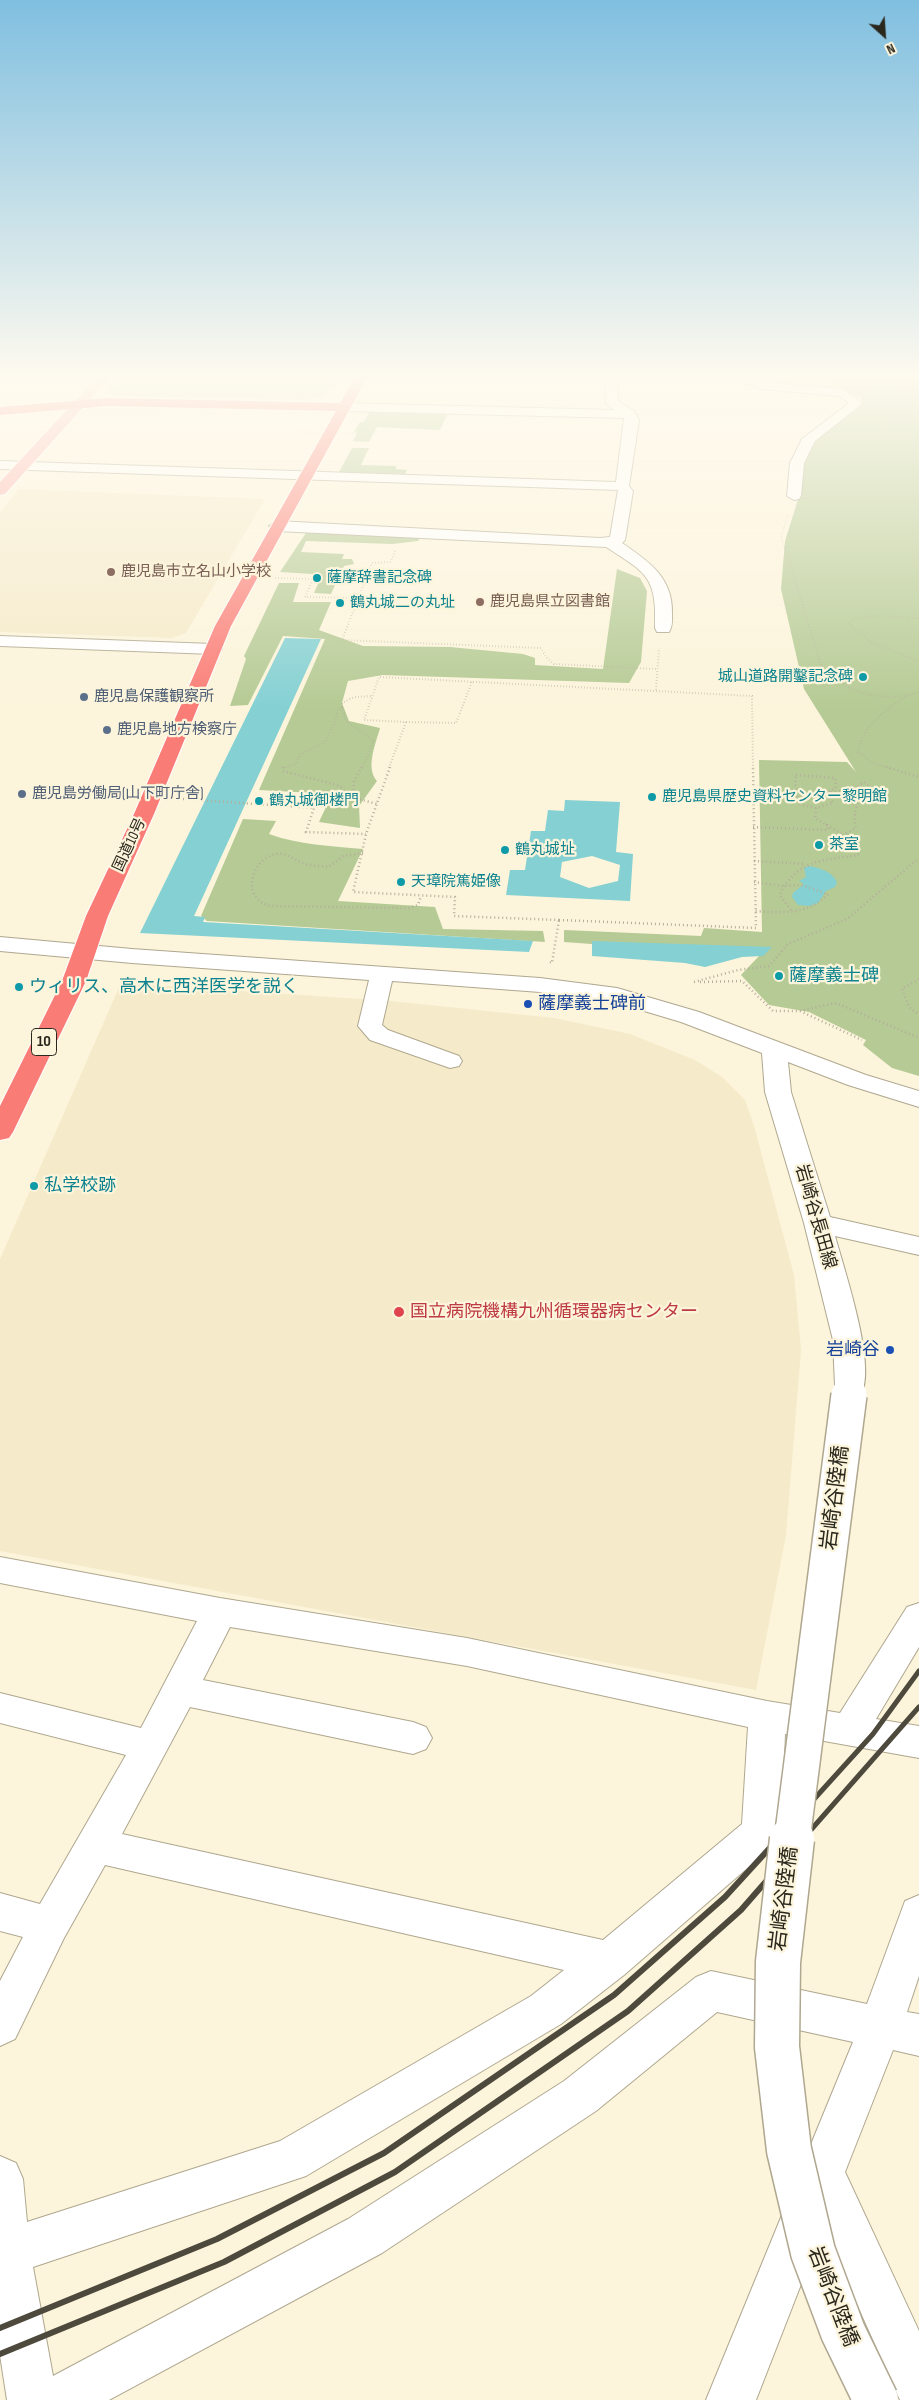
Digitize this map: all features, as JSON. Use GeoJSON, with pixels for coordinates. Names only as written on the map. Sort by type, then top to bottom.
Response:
{"type":"FeatureCollection","features":[{"type":"Feature","properties":{"kind":"highway","name":"国道10号"},"geometry":{"type":"LineString","coordinates":[[0,1132],[74,981],[97,916],[144,814],[223,626],[301,486]]}},
{"type":"Feature","properties":{"kind":"street"},"geometry":{"type":"LineString","coordinates":[[277,526],[609,542],[617,540],[626,491],[622,486]]}},
{"type":"Feature","properties":{"kind":"street"},"geometry":{"type":"LineString","coordinates":[[794,496],[795,486]]}},
{"type":"Feature","properties":{"kind":"street"},"geometry":{"type":"LineString","coordinates":[[609,542],[647,569],[661,583],[665,607],[662,628]]}},
{"type":"Feature","properties":{"kind":"street"},"geometry":{"type":"LineString","coordinates":[[0,640],[213,649]]}},
{"type":"Feature","properties":{"kind":"street"},"geometry":{"type":"LineString","coordinates":[[0,944],[540,985],[617,995],[690,1017],[857,1080],[919,1099]]}},
{"type":"Feature","properties":{"kind":"street"},"geometry":{"type":"LineString","coordinates":[[382,974],[370,1026],[378,1035],[450,1061]]}},
{"type":"Feature","properties":{"kind":"street","name":"岩崎谷長田線"},"geometry":{"type":"LineString","coordinates":[[774,1048],[778,1092],[818,1223],[848,1340],[850,1386]]}},
{"type":"Feature","properties":{"kind":"street"},"geometry":{"type":"LineString","coordinates":[[818,1223],[919,1246]]}},
{"type":"Feature","properties":{"kind":"street","name":"岩崎谷陸橋"},"geometry":{"type":"LineString","coordinates":[[850,1386],[806,1718],[778,1962],[777,2047],[789,2150],[812,2252],[843,2332],[876,2400]]}},
{"type":"Feature","properties":{"kind":"street"},"geometry":{"type":"LineString","coordinates":[[0,1570],[220,1612],[467,1652],[767,1716],[919,1742]]}},
{"type":"Feature","properties":{"kind":"street"},"geometry":{"type":"LineString","coordinates":[[0,2025],[50,1925],[150,1746],[220,1612]]}},
{"type":"Feature","properties":{"kind":"street"},"geometry":{"type":"LineString","coordinates":[[849,1730],[919,1618]]}},
{"type":"Feature","properties":{"kind":"street"},"geometry":{"type":"LineString","coordinates":[[180,1690],[413,1738]]}},
{"type":"Feature","properties":{"kind":"street"},"geometry":{"type":"LineString","coordinates":[[0,1708],[150,1746]]}},
{"type":"Feature","properties":{"kind":"street"},"geometry":{"type":"LineString","coordinates":[[4,2253],[290,2160],[546,2010],[609,1961],[761,1832],[767,1716]]}},
{"type":"Feature","properties":{"kind":"street"},"geometry":{"type":"LineString","coordinates":[[94,1845],[609,1961]]}},
{"type":"Feature","properties":{"kind":"street"},"geometry":{"type":"LineString","coordinates":[[0,1912],[50,1925]]}},
{"type":"Feature","properties":{"kind":"street"},"geometry":{"type":"LineString","coordinates":[[731,2400],[822,2173],[900,2030],[919,1914]]}},
{"type":"Feature","properties":{"kind":"street"},"geometry":{"type":"LineString","coordinates":[[58,2400],[365,2236],[580,2096],[711,1991],[900,2030]]}},
{"type":"Feature","properties":{"kind":"street"},"geometry":{"type":"LineString","coordinates":[[822,2173],[919,2386]]}},
{"type":"Feature","properties":{"kind":"street"},"geometry":{"type":"LineString","coordinates":[[0,2178],[4,2253],[32,2400]]}},
{"type":"Feature","properties":{"kind":"path"},"geometry":{"type":"LineString","coordinates":[[794,496],[781,537],[806,608],[821,665],[834,681],[844,686],[876,695],[908,696]]}},
{"type":"Feature","properties":{"kind":"path"},"geometry":{"type":"LineString","coordinates":[[397,546],[392,562],[372,563],[342,640],[541,648],[546,657],[554,664],[656,669]]}},
{"type":"Feature","properties":{"kind":"path"},"geometry":{"type":"LineString","coordinates":[[274,578],[312,579],[305,597],[358,598]]}},
{"type":"Feature","properties":{"kind":"path"},"geometry":{"type":"LineString","coordinates":[[919,618],[873,616],[851,620],[849,624],[860,636],[873,643],[919,661]]}},
{"type":"Feature","properties":{"kind":"path"},"geometry":{"type":"LineString","coordinates":[[656,690],[656,669],[662,628]]}},
{"type":"Feature","properties":{"kind":"path"},"geometry":{"type":"LineString","coordinates":[[406,722],[366,834],[354,892],[455,897],[454,916],[756,928],[752,696],[379,677],[364,720],[456,723],[472,682]]}},
{"type":"Feature","properties":{"kind":"path"},"geometry":{"type":"LineString","coordinates":[[919,692],[908,696],[869,725],[862,738],[858,752],[873,763],[919,777]]}},
{"type":"Feature","properties":{"kind":"path"},"geometry":{"type":"LineString","coordinates":[[353,798],[354,782],[369,756],[374,740],[363,730],[350,725],[344,719],[342,703],[347,700],[372,696]]}},
{"type":"Feature","properties":{"kind":"path"},"geometry":{"type":"LineString","coordinates":[[342,707],[337,711],[337,721],[326,742],[300,754],[296,764],[283,767],[283,771],[339,785],[344,788],[344,793],[353,798],[377,804]]}},
{"type":"Feature","properties":{"kind":"path"},"geometry":{"type":"LineString","coordinates":[[796,776],[835,778],[836,788],[828,792],[832,803],[816,808],[799,804],[795,784],[796,776]]}},
{"type":"Feature","properties":{"kind":"path"},"geometry":{"type":"LineString","coordinates":[[828,792],[851,792],[859,788],[864,782],[873,789],[866,791],[860,797],[853,820],[856,828],[843,835]]}},
{"type":"Feature","properties":{"kind":"path"},"geometry":{"type":"LineString","coordinates":[[183,800],[314,808],[306,832],[366,834]]}},
{"type":"Feature","properties":{"kind":"path"},"geometry":{"type":"LineString","coordinates":[[754,861],[807,864],[858,855],[855,848],[843,835],[815,818],[816,808]]}},
{"type":"Feature","properties":{"kind":"path"},"geometry":{"type":"LineString","coordinates":[[753,827],[828,830],[827,825]]}},
{"type":"Feature","properties":{"kind":"path"},"geometry":{"type":"LineString","coordinates":[[363,853],[343,856],[329,867],[303,864],[288,854],[266,857],[257,864],[253,879],[254,897],[259,903],[272,906],[409,908],[418,905],[421,896]]}},
{"type":"Feature","properties":{"kind":"path"},"geometry":{"type":"LineString","coordinates":[[919,858],[847,919],[788,944],[769,966],[738,970],[694,982],[742,981],[773,1011],[799,1011],[836,1003],[919,1038]]}},
{"type":"Feature","properties":{"kind":"path"},"geometry":{"type":"LineString","coordinates":[[792,911],[780,896],[784,886],[797,870],[807,864]]}},
{"type":"Feature","properties":{"kind":"path"},"geometry":{"type":"LineString","coordinates":[[754,882],[784,886],[801,885],[826,893],[823,901],[817,905],[787,914],[755,911]]}},
{"type":"Feature","properties":{"kind":"path"},"geometry":{"type":"LineString","coordinates":[[552,962],[558,920]]}},
{"type":"Feature","properties":{"kind":"path"},"geometry":{"type":"LineString","coordinates":[[919,979],[902,989],[909,1007],[919,1016]]}},
{"type":"Feature","properties":{"kind":"path"},"geometry":{"type":"LineString","coordinates":[[799,1011],[862,1040]]}},
{"type":"Feature","properties":{"kind":"shaded area","name":"鹿児島市立名山小学校"},"geometry":{"type":"Polygon","coordinates":[[[19,489],[265,499],[186,633],[172,638],[0,632],[0,512],[19,489]]]}},
{"type":"Feature","properties":{"kind":"shaded area","name":"国立病院機構九州循環器病センター"},"geometry":{"type":"Polygon","coordinates":[[[121,983],[391,1001],[554,1018],[630,1034],[695,1060],[722,1077],[745,1100],[754,1126],[794,1275],[801,1350],[786,1535],[756,1690],[0,1551],[0,1259],[121,983]]]}},
{"type":"Feature","properties":{"kind":"green space"},"geometry":{"type":"Polygon","coordinates":[[[801,486],[919,486],[919,1076],[892,1068],[863,1045],[866,1040],[809,1012],[769,1005],[741,975],[759,956],[564,942],[564,930],[701,936],[704,928],[762,932],[759,760],[847,762],[856,772],[804,689],[781,589],[785,541],[801,486]]]}},
{"type":"Feature","properties":{"kind":"green space"},"geometry":{"type":"Polygon","coordinates":[[[306,533],[420,538],[418,541],[392,544],[306,541],[301,552],[344,554],[342,559],[352,559],[354,564],[344,566],[331,594],[314,593],[321,577],[313,574],[280,572],[306,533]]]}},
{"type":"Feature","properties":{"kind":"green space"},"geometry":{"type":"Polygon","coordinates":[[[617,569],[640,578],[647,591],[641,662],[629,683],[383,675],[348,681],[342,703],[349,721],[380,728],[372,762],[372,769],[377,781],[359,806],[360,828],[319,822],[332,794],[259,790],[325,639],[283,636],[248,705],[230,706],[246,659],[244,656],[279,583],[299,583],[293,602],[331,602],[319,630],[363,646],[450,647],[523,654],[535,658],[535,665],[603,669],[617,569]]]}},
{"type":"Feature","properties":{"kind":"green space"},"geometry":{"type":"Polygon","coordinates":[[[243,819],[276,821],[269,834],[292,841],[363,849],[338,901],[435,907],[443,929],[543,931],[545,942],[207,921],[201,916],[243,819]]]}},
{"type":"Feature","properties":{"kind":"water"},"geometry":{"type":"Polygon","coordinates":[[[285,638],[321,639],[194,916],[205,917],[203,922],[533,941],[529,952],[140,933],[285,638]]]}},
{"type":"Feature","properties":{"kind":"water"},"geometry":{"type":"Polygon","coordinates":[[[565,800],[620,802],[616,852],[633,854],[630,901],[506,895],[510,870],[525,870],[531,831],[545,831],[548,810],[564,811],[565,800]],[[592,856],[562,862],[560,877],[589,888],[618,881],[620,865],[592,856]]]}},
{"type":"Feature","properties":{"kind":"water"},"geometry":{"type":"Polygon","coordinates":[[[810,866],[829,873],[837,882],[835,887],[826,891],[818,903],[809,906],[798,905],[792,897],[793,893],[804,884],[799,881],[806,877],[804,868],[810,866]]]}},
{"type":"Feature","properties":{"kind":"water"},"geometry":{"type":"Polygon","coordinates":[[[592,941],[772,947],[763,956],[742,957],[705,967],[685,963],[592,956],[592,941]]]}},
{"type":"Feature","properties":{"kind":"railway"},"geometry":{"type":"LineString","coordinates":[[777,1840],[873,1734],[919,1671]]}},
{"type":"Feature","properties":{"kind":"railway"},"geometry":{"type":"LineString","coordinates":[[802,1840],[919,1707]]}},
{"type":"Feature","properties":{"kind":"railway"},"geometry":{"type":"LineString","coordinates":[[0,2328],[217,2239],[384,2153],[614,1995],[725,1897],[778,1839]]}},
{"type":"Feature","properties":{"kind":"railway"},"geometry":{"type":"LineString","coordinates":[[0,2354],[224,2262],[395,2172],[628,2011],[741,1910],[803,1839]]}},
{"type":"Feature","properties":{"kind":"place","name":"鹿児島市立名山小学校"},"geometry":{"type":"Point","coordinates":[111,572]}},
{"type":"Feature","properties":{"kind":"place","name":"薩摩辞書記念碑"},"geometry":{"type":"Point","coordinates":[317,578]}},
{"type":"Feature","properties":{"kind":"place","name":"鹿児島県立図書館"},"geometry":{"type":"Point","coordinates":[480,602]}},
{"type":"Feature","properties":{"kind":"place","name":"鶴丸城二の丸址"},"geometry":{"type":"Point","coordinates":[340,603]}},
{"type":"Feature","properties":{"kind":"place","name":"城山道路開鑿記念碑"},"geometry":{"type":"Point","coordinates":[863,677]}},
{"type":"Feature","properties":{"kind":"place","name":"鹿児島保護観察所"},"geometry":{"type":"Point","coordinates":[84,697]}},
{"type":"Feature","properties":{"kind":"place","name":"鹿児島地方検察庁"},"geometry":{"type":"Point","coordinates":[107,730]}},
{"type":"Feature","properties":{"kind":"place","name":"鹿児島労働局(山下町庁舎)"},"geometry":{"type":"Point","coordinates":[22,794]}},
{"type":"Feature","properties":{"kind":"place","name":"鹿児島県歴史資料センター黎明館"},"geometry":{"type":"Point","coordinates":[652,797]}},
{"type":"Feature","properties":{"kind":"place","name":"鶴丸城御楼門"},"geometry":{"type":"Point","coordinates":[259,801]}},
{"type":"Feature","properties":{"kind":"place","name":"茶室"},"geometry":{"type":"Point","coordinates":[819,845]}},
{"type":"Feature","properties":{"kind":"place","name":"鶴丸城址"},"geometry":{"type":"Point","coordinates":[505,850]}},
{"type":"Feature","properties":{"kind":"place","name":"天璋院篤姫像"},"geometry":{"type":"Point","coordinates":[401,882]}},
{"type":"Feature","properties":{"kind":"place","name":"薩摩義士碑"},"geometry":{"type":"Point","coordinates":[779,976]}},
{"type":"Feature","properties":{"kind":"place","name":"ウィリス、高木に西洋医学を説く"},"geometry":{"type":"Point","coordinates":[19,987]}},
{"type":"Feature","properties":{"kind":"place","name":"薩摩義士碑前"},"geometry":{"type":"Point","coordinates":[528,1004]}},
{"type":"Feature","properties":{"kind":"place","name":"私学校跡"},"geometry":{"type":"Point","coordinates":[34,1186]}},
{"type":"Feature","properties":{"kind":"place","name":"国立病院機構九州循環器病センター"},"geometry":{"type":"Point","coordinates":[399,1312]}},
{"type":"Feature","properties":{"kind":"place","name":"岩崎谷"},"geometry":{"type":"Point","coordinates":[890,1350]}}]}
